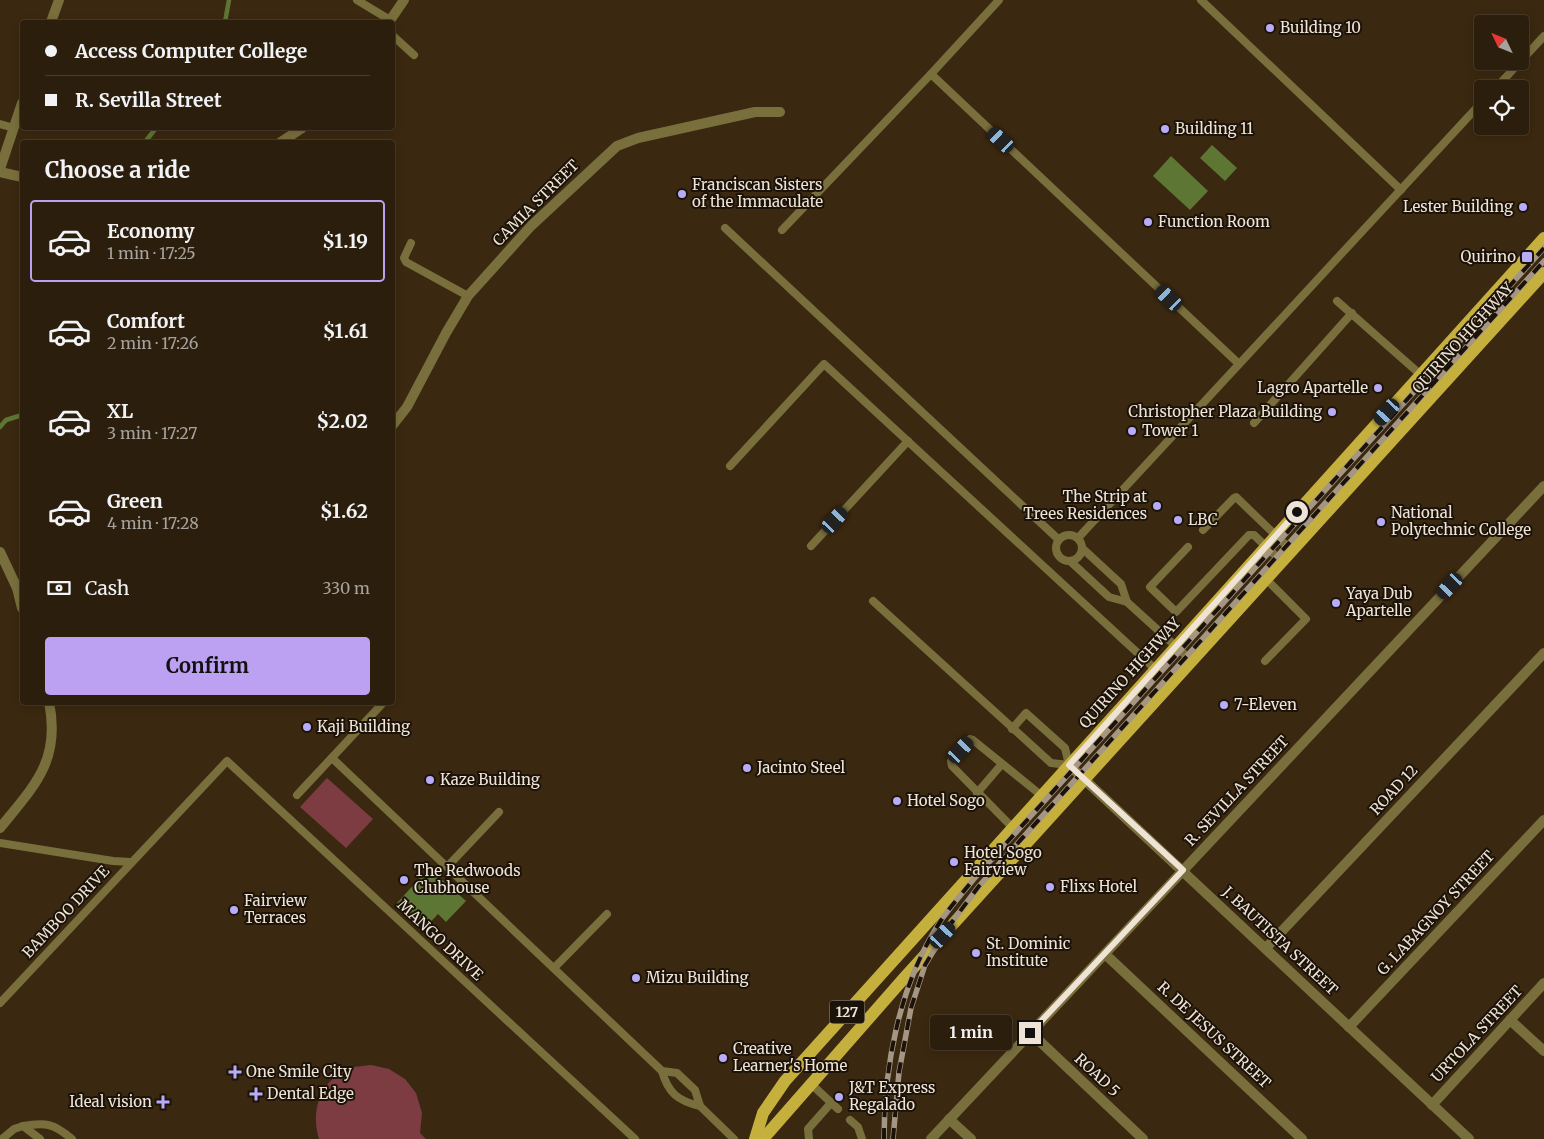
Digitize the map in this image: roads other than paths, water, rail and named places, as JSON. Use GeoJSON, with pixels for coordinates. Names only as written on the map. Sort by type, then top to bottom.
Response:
{"type":"FeatureCollection","features":[{"type":"Feature","properties":{"kind":"main road","name":"QUIRINO HIGHWAY"},"geometry":{"type":"LineString","coordinates":[[755,1139],[763,1114],[785,1081],[1544,238]]}},
{"type":"Feature","properties":{"kind":"main road","name":"QUIRINO HIGHWAY"},"geometry":{"type":"LineString","coordinates":[[763,1139],[810,1083],[1084,779],[1544,273]]}},
{"type":"Feature","properties":{"kind":"street"},"geometry":{"type":"LineString","coordinates":[[52,20],[59,0]]}},
{"type":"Feature","properties":{"kind":"street"},"geometry":{"type":"LineString","coordinates":[[391,20],[404,0]]}},
{"type":"Feature","properties":{"kind":"street"},"geometry":{"type":"LineString","coordinates":[[20,109],[0,170],[20,176]]}},
{"type":"Feature","properties":{"kind":"street","name":"CAMIA STREET"},"geometry":{"type":"LineString","coordinates":[[395,422],[407,407],[468,296],[531,226],[617,146],[638,138],[755,112],[780,112]]}},
{"type":"Feature","properties":{"kind":"street"},"geometry":{"type":"LineString","coordinates":[[284,140],[299,130]]}},
{"type":"Feature","properties":{"kind":"street","name":"R. SEVILLA STREET"},"geometry":{"type":"LineString","coordinates":[[931,1139],[1544,486]]}},
{"type":"Feature","properties":{"kind":"street"},"geometry":{"type":"LineString","coordinates":[[0,552],[20,584]]}},
{"type":"Feature","properties":{"kind":"street","name":"ROAD 12"},"geometry":{"type":"LineString","coordinates":[[1266,948],[1544,653]]}},
{"type":"Feature","properties":{"kind":"street"},"geometry":{"type":"LineString","coordinates":[[0,828],[44,770],[50,753],[52,730],[49,705]]}},
{"type":"Feature","properties":{"kind":"street","name":"J. BAUTISTA STREET"},"geometry":{"type":"LineString","coordinates":[[1069,765],[1468,1139]]}},
{"type":"Feature","properties":{"kind":"street","name":"G. LABAGNOY STREET"},"geometry":{"type":"LineString","coordinates":[[1349,1027],[1544,820]]}},
{"type":"Feature","properties":{"kind":"street","name":"R. DE JESUS STREET"},"geometry":{"type":"LineString","coordinates":[[1105,954],[1302,1139]]}},
{"type":"Feature","properties":{"kind":"street","name":"URTOLA STREET"},"geometry":{"type":"LineString","coordinates":[[1432,1105],[1544,984]]}},
{"type":"Feature","properties":{"kind":"street"},"geometry":{"type":"LineString","coordinates":[[1510,1020],[1544,1051]]}},
{"type":"Feature","properties":{"kind":"street","name":"ROAD 5"},"geometry":{"type":"LineString","coordinates":[[1030,1033],[1143,1139]]}},
{"type":"Feature","properties":{"kind":"street"},"geometry":{"type":"LineString","coordinates":[[950,1119],[971,1139]]}},
{"type":"Feature","properties":{"kind":"lane"},"geometry":{"type":"LineString","coordinates":[[357,0],[388,20]]}},
{"type":"Feature","properties":{"kind":"lane"},"geometry":{"type":"LineString","coordinates":[[782,230],[999,0]]}},
{"type":"Feature","properties":{"kind":"lane"},"geometry":{"type":"LineString","coordinates":[[1201,0],[1401,190]]}},
{"type":"Feature","properties":{"kind":"lane"},"geometry":{"type":"LineString","coordinates":[[1503,80],[1544,36]]}},
{"type":"Feature","properties":{"kind":"lane"},"geometry":{"type":"LineString","coordinates":[[395,38],[414,55]]}},
{"type":"Feature","properties":{"kind":"lane"},"geometry":{"type":"LineString","coordinates":[[931,74],[1239,364]]}},
{"type":"Feature","properties":{"kind":"lane"},"geometry":{"type":"LineString","coordinates":[[1078,538],[1474,111]]}},
{"type":"Feature","properties":{"kind":"lane"},"geometry":{"type":"LineString","coordinates":[[0,124],[14,128]]}},
{"type":"Feature","properties":{"kind":"lane"},"geometry":{"type":"LineString","coordinates":[[725,228],[1058,538]]}},
{"type":"Feature","properties":{"kind":"lane"},"geometry":{"type":"LineString","coordinates":[[411,243],[404,258],[406,262],[468,296]]}},
{"type":"Feature","properties":{"kind":"lane"},"geometry":{"type":"LineString","coordinates":[[1337,301],[1421,375]]}},
{"type":"Feature","properties":{"kind":"lane"},"geometry":{"type":"LineString","coordinates":[[1254,423],[1352,313]]}},
{"type":"Feature","properties":{"kind":"lane"},"geometry":{"type":"LineString","coordinates":[[730,466],[824,364],[1155,669]]}},
{"type":"Feature","properties":{"kind":"lane"},"geometry":{"type":"LineString","coordinates":[[811,546],[908,441]]}},
{"type":"Feature","properties":{"kind":"lane"},"geometry":{"type":"LineString","coordinates":[[1203,530],[1235,497],[1292,551]]}},
{"type":"Feature","properties":{"kind":"lane"},"geometry":{"type":"LineString","coordinates":[[1058,538],[1068,534],[1078,538],[1082,548],[1121,584],[1127,602]]}},
{"type":"Feature","properties":{"kind":"lane"},"geometry":{"type":"LineString","coordinates":[[1188,546],[1150,587],[1176,612],[1249,535],[1254,535],[1282,562]]}},
{"type":"Feature","properties":{"kind":"lane"},"geometry":{"type":"LineString","coordinates":[[1058,538],[1055,548],[1056,554],[1060,558],[1070,561],[1109,597],[1127,602],[1192,661]]}},
{"type":"Feature","properties":{"kind":"lane"},"geometry":{"type":"LineString","coordinates":[[1070,561],[1076,559],[1082,548]]}},
{"type":"Feature","properties":{"kind":"lane"},"geometry":{"type":"LineString","coordinates":[[1265,661],[1306,619],[1266,579]]}},
{"type":"Feature","properties":{"kind":"lane"},"geometry":{"type":"LineString","coordinates":[[873,601],[1012,729],[1051,763],[1069,765],[1065,748],[1026,713],[1012,729]]}},
{"type":"Feature","properties":{"kind":"lane"},"geometry":{"type":"LineString","coordinates":[[297,795],[381,705]]}},
{"type":"Feature","properties":{"kind":"lane"},"geometry":{"type":"LineString","coordinates":[[1012,828],[952,766],[951,761],[970,739],[975,741],[1042,796]]}},
{"type":"Feature","properties":{"kind":"lane"},"geometry":{"type":"LineString","coordinates":[[332,758],[662,1071],[666,1085],[684,1102],[700,1106]]}},
{"type":"Feature","properties":{"kind":"lane","name":"BAMBOO DRIVE"},"geometry":{"type":"LineString","coordinates":[[0,1003],[227,761]]}},
{"type":"Feature","properties":{"kind":"lane","name":"MANGO DRIVE"},"geometry":{"type":"LineString","coordinates":[[227,761],[635,1139]]}},
{"type":"Feature","properties":{"kind":"lane"},"geometry":{"type":"LineString","coordinates":[[977,793],[1002,764]]}},
{"type":"Feature","properties":{"kind":"lane"},"geometry":{"type":"LineString","coordinates":[[447,867],[499,812]]}},
{"type":"Feature","properties":{"kind":"lane","name":"BAMBOO DRIVE"},"geometry":{"type":"LineString","coordinates":[[0,843],[113,861],[131,862]]}},
{"type":"Feature","properties":{"kind":"lane"},"geometry":{"type":"LineString","coordinates":[[554,968],[607,914]]}},
{"type":"Feature","properties":{"kind":"lane"},"geometry":{"type":"LineString","coordinates":[[662,1071],[677,1073],[695,1090],[700,1106],[734,1139]]}},
{"type":"Feature","properties":{"kind":"lane"},"geometry":{"type":"LineString","coordinates":[[810,1083],[838,1109]]}},
{"type":"Feature","properties":{"kind":"lane"},"geometry":{"type":"LineString","coordinates":[[809,1139],[808,1129],[831,1103]]}},
{"type":"Feature","properties":{"kind":"lane"},"geometry":{"type":"LineString","coordinates":[[850,1120],[858,1128],[862,1139]]}},
{"type":"Feature","properties":{"kind":"lane"},"geometry":{"type":"LineString","coordinates":[[2,1136],[23,1126],[46,1124],[58,1128],[72,1139]]}},
{"type":"Feature","properties":{"kind":"lane"},"geometry":{"type":"LineString","coordinates":[[23,1126],[40,1139]]}},
{"type":"Feature","properties":{"kind":"waterway"},"geometry":{"type":"LineString","coordinates":[[225,20],[229,0]]}},
{"type":"Feature","properties":{"kind":"waterway"},"geometry":{"type":"LineString","coordinates":[[147,140],[154,130]]}},
{"type":"Feature","properties":{"kind":"waterway"},"geometry":{"type":"LineString","coordinates":[[0,427],[6,420],[20,416]]}},
{"type":"Feature","properties":{"kind":"railway"},"geometry":{"type":"LineString","coordinates":[[884,1139],[887,1084],[896,1028],[913,974],[924,949],[946,913],[973,880],[1544,248]]}},
{"type":"Feature","properties":{"kind":"railway"},"geometry":{"type":"LineString","coordinates":[[893,1139],[899,1072],[911,1008],[925,965],[946,930],[979,886],[1544,261]]}},
{"type":"Feature","properties":{"kind":"place","name":"Building 10"},"geometry":{"type":"Point","coordinates":[1270,28]}},
{"type":"Feature","properties":{"kind":"place","name":"Building 11"},"geometry":{"type":"Point","coordinates":[1165,129]}},
{"type":"Feature","properties":{"kind":"place","name":"Franciscan Sisters of the Immaculate"},"geometry":{"type":"Point","coordinates":[682,194]}},
{"type":"Feature","properties":{"kind":"place","name":"Lester Building"},"geometry":{"type":"Point","coordinates":[1523,207]}},
{"type":"Feature","properties":{"kind":"place","name":"Function Room"},"geometry":{"type":"Point","coordinates":[1148,222]}},
{"type":"Feature","properties":{"kind":"place","name":"Quirino"},"geometry":{"type":"Point","coordinates":[1527,257]}},
{"type":"Feature","properties":{"kind":"place","name":"Lagro Apartelle"},"geometry":{"type":"Point","coordinates":[1378,388]}},
{"type":"Feature","properties":{"kind":"place","name":"Christopher Plaza Building"},"geometry":{"type":"Point","coordinates":[1332,412]}},
{"type":"Feature","properties":{"kind":"place","name":"Tower 1"},"geometry":{"type":"Point","coordinates":[1132,431]}},
{"type":"Feature","properties":{"kind":"place","name":"The Strip at Trees Residences"},"geometry":{"type":"Point","coordinates":[1157,506]}},
{"type":"Feature","properties":{"kind":"place","name":"LBC"},"geometry":{"type":"Point","coordinates":[1178,520]}},
{"type":"Feature","properties":{"kind":"place","name":"National Polytechnic College"},"geometry":{"type":"Point","coordinates":[1381,522]}},
{"type":"Feature","properties":{"kind":"place","name":"Yaya Dub Apartelle"},"geometry":{"type":"Point","coordinates":[1336,603]}},
{"type":"Feature","properties":{"kind":"place","name":"7-Eleven"},"geometry":{"type":"Point","coordinates":[1224,705]}},
{"type":"Feature","properties":{"kind":"place","name":"Kaji Building"},"geometry":{"type":"Point","coordinates":[307,727]}},
{"type":"Feature","properties":{"kind":"place","name":"Jacinto Steel"},"geometry":{"type":"Point","coordinates":[747,768]}},
{"type":"Feature","properties":{"kind":"place","name":"Kaze Building"},"geometry":{"type":"Point","coordinates":[430,780]}},
{"type":"Feature","properties":{"kind":"place","name":"Hotel Sogo"},"geometry":{"type":"Point","coordinates":[897,801]}},
{"type":"Feature","properties":{"kind":"place","name":"Hotel Sogo Fairview"},"geometry":{"type":"Point","coordinates":[954,862]}},
{"type":"Feature","properties":{"kind":"place","name":"The Redwoods Clubhouse"},"geometry":{"type":"Point","coordinates":[404,880]}},
{"type":"Feature","properties":{"kind":"place","name":"Flixs Hotel"},"geometry":{"type":"Point","coordinates":[1050,887]}},
{"type":"Feature","properties":{"kind":"place","name":"Fairview Terraces"},"geometry":{"type":"Point","coordinates":[234,910]}},
{"type":"Feature","properties":{"kind":"place","name":"St. Dominic Institute"},"geometry":{"type":"Point","coordinates":[976,953]}},
{"type":"Feature","properties":{"kind":"place","name":"Mizu Building"},"geometry":{"type":"Point","coordinates":[636,978]}},
{"type":"Feature","properties":{"kind":"place","name":"Creative Learner's Home"},"geometry":{"type":"Point","coordinates":[723,1058]}},
{"type":"Feature","properties":{"kind":"place","name":"One Smile City"},"geometry":{"type":"Point","coordinates":[235,1072]}},
{"type":"Feature","properties":{"kind":"place","name":"Dental Edge"},"geometry":{"type":"Point","coordinates":[256,1094]}},
{"type":"Feature","properties":{"kind":"place","name":"J&T Express Regalado"},"geometry":{"type":"Point","coordinates":[839,1097]}},
{"type":"Feature","properties":{"kind":"place","name":"Ideal vision"},"geometry":{"type":"Point","coordinates":[163,1102]}}]}
